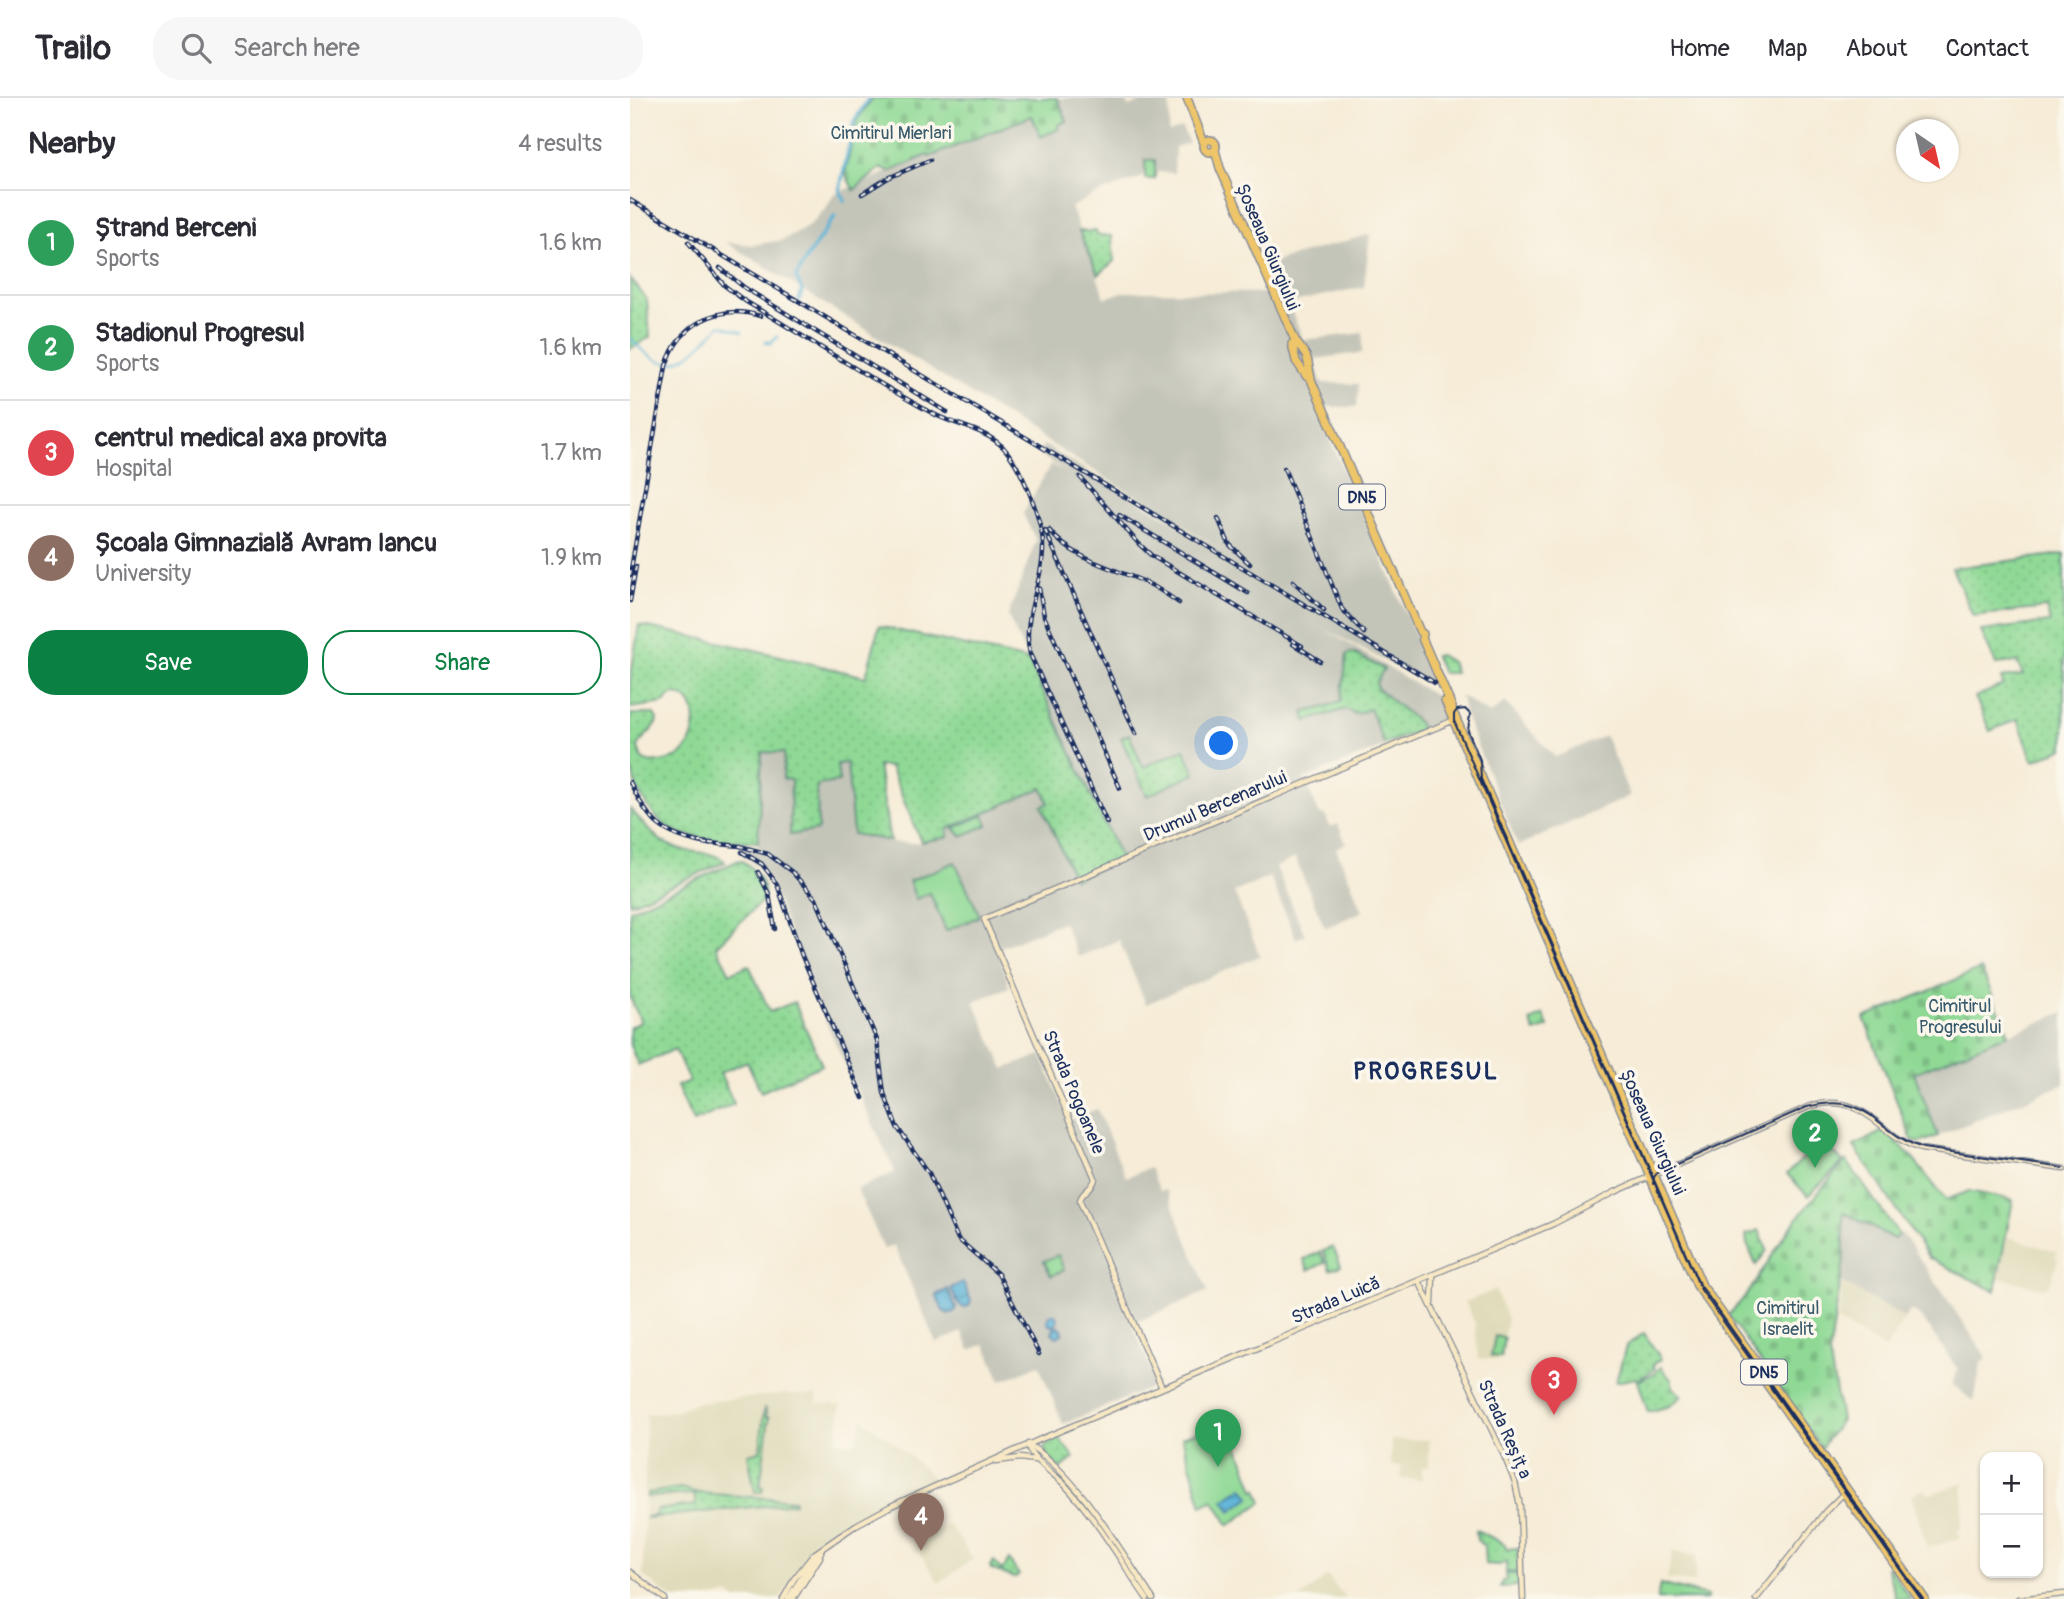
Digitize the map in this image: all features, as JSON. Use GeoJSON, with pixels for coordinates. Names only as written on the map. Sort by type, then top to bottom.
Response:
{"type":"FeatureCollection","features":[{"type":"Feature","properties":{"kind":"highway","name":"Șoseaua Giurgiului"},"geometry":{"type":"LineString","coordinates":[[1188,98],[1206,133],[1208,141],[1204,149],[1211,151],[1452,707]]}},
{"type":"Feature","properties":{"kind":"highway","name":"Șoseaua Giurgiului"},"geometry":{"type":"LineString","coordinates":[[1420,636],[1444,701]]}},
{"type":"Feature","properties":{"kind":"main road","name":"Șoseaua Giurgiului"},"geometry":{"type":"LineString","coordinates":[[1444,701],[1455,720],[1702,1296],[1926,1599]]}},
{"type":"Feature","properties":{"kind":"main road","name":"Șoseaua Giurgiului"},"geometry":{"type":"LineString","coordinates":[[1452,707],[1455,720]]}},
{"type":"Feature","properties":{"kind":"main road","name":"Drumul Bercenarului"},"geometry":{"type":"LineString","coordinates":[[984,919],[1455,720]]}},
{"type":"Feature","properties":{"kind":"main road","name":"Strada Pogoanele"},"geometry":{"type":"LineString","coordinates":[[984,919],[1095,1178],[1094,1185],[1081,1196],[1080,1202],[1162,1388]]}},
{"type":"Feature","properties":{"kind":"main road","name":"Strada Luică"},"geometry":{"type":"LineString","coordinates":[[979,1466],[1553,1224],[1651,1176],[1808,1107],[1821,1104],[1843,1105],[1863,1111],[1904,1142],[1921,1149],[2064,1169]]}},
{"type":"Feature","properties":{"kind":"main road"},"geometry":{"type":"LineString","coordinates":[[1432,1305],[1433,1275]]}},
{"type":"Feature","properties":{"kind":"main road","name":"Strada Reșița"},"geometry":{"type":"LineString","coordinates":[[1419,1281],[1514,1478],[1520,1506],[1523,1599]]}},
{"type":"Feature","properties":{"kind":"main road"},"geometry":{"type":"LineString","coordinates":[[1041,1439],[1040,1448],[1046,1458]]}},
{"type":"Feature","properties":{"kind":"main road"},"geometry":{"type":"LineString","coordinates":[[1028,1444],[1046,1458],[1074,1488],[1147,1599]]}},
{"type":"Feature","properties":{"kind":"main road"},"geometry":{"type":"LineString","coordinates":[[1028,1444],[1030,1453],[1078,1500],[1153,1599]]}},
{"type":"Feature","properties":{"kind":"main road"},"geometry":{"type":"LineString","coordinates":[[783,1599],[809,1560],[874,1515],[979,1466],[1020,1458],[1031,1458],[1045,1465]]}},
{"type":"Feature","properties":{"kind":"main road","name":"Șoseaua Giurgiului"},"geometry":{"type":"LineString","coordinates":[[1845,1491],[1918,1599]]}},
{"type":"Feature","properties":{"kind":"main road"},"geometry":{"type":"LineString","coordinates":[[1756,1599],[1845,1491]]}},
{"type":"Feature","properties":{"kind":"main road"},"geometry":{"type":"LineString","coordinates":[[791,1599],[826,1547]]}},
{"type":"Feature","properties":{"kind":"main road"},"geometry":{"type":"LineString","coordinates":[[630,1572],[665,1599]]}},
{"type":"Feature","properties":{"kind":"main road"},"geometry":{"type":"LineString","coordinates":[[2018,1599],[2064,1594]]}},
{"type":"Feature","properties":{"kind":"shaded area"},"geometry":{"type":"Polygon","coordinates":[[[1057,98],[1125,98],[1129,107],[1150,98],[1170,98],[1169,133],[1182,128],[1189,143],[1175,147],[1174,173],[1155,172],[1155,160],[1145,160],[1143,177],[1071,207],[1105,298],[1123,292],[1282,293],[1270,263],[1370,234],[1364,287],[1288,303],[1303,340],[1363,333],[1362,353],[1314,359],[1322,383],[1359,384],[1357,407],[1316,407],[1436,682],[1428,678],[1426,683],[1321,627],[1440,699],[1448,720],[1304,779],[1320,815],[1325,814],[1330,827],[1338,824],[1346,843],[1336,848],[1363,911],[1325,928],[1295,858],[1276,867],[1305,935],[1296,939],[1270,877],[1234,892],[1260,956],[1146,1004],[1119,940],[1078,957],[1063,922],[998,948],[1009,987],[974,1002],[1004,1069],[1041,1055],[1069,1121],[1097,1109],[1126,1177],[1150,1168],[1160,1191],[1166,1190],[1208,1291],[1132,1324],[1158,1385],[1063,1424],[1039,1365],[1001,1381],[985,1344],[970,1350],[962,1332],[936,1343],[894,1245],[884,1249],[857,1189],[895,1172],[822,1014],[771,885],[765,873],[743,855],[746,847],[758,846],[762,752],[785,753],[783,779],[791,780],[790,834],[818,830],[817,785],[837,764],[847,763],[885,839],[892,842],[915,843],[948,837],[946,829],[1042,788],[1049,803],[1042,806],[1075,878],[1121,858],[1008,616],[1036,540],[1023,514],[1051,464],[1068,473],[1037,453],[1044,445],[1232,556],[725,242],[753,245],[783,240],[811,224],[833,195],[928,155],[930,157],[1032,116],[1041,136],[1059,129],[1058,125],[1067,121],[1057,98]]]}},
{"type":"Feature","properties":{"kind":"shaded area"},"geometry":{"type":"Polygon","coordinates":[[[1461,696],[1490,714],[1505,702],[1555,757],[1605,736],[1630,796],[1518,846],[1464,713],[1461,696]]]}},
{"type":"Feature","properties":{"kind":"shaded area"},"geometry":{"type":"Polygon","coordinates":[[[2064,1012],[2064,1084],[1938,1136],[1914,1073],[2064,1012]]]}},
{"type":"Feature","properties":{"kind":"shaded area"},"geometry":{"type":"Polygon","coordinates":[[[1843,1212],[1894,1238],[1902,1233],[1987,1358],[1981,1363],[1974,1402],[1952,1384],[1958,1370],[1922,1318],[1911,1310],[1905,1318],[1841,1282],[1844,1260],[1843,1212]]]}},
{"type":"Feature","properties":{"kind":"shaded area"},"geometry":{"type":"Polygon","coordinates":[[[2007,1237],[2057,1252],[2055,1258],[2058,1259],[2047,1287],[2040,1288],[1999,1278],[2007,1237]]]}},
{"type":"Feature","properties":{"kind":"shaded area"},"geometry":{"type":"Polygon","coordinates":[[[1843,1282],[1905,1318],[1885,1349],[1838,1321],[1843,1282]]]}},
{"type":"Feature","properties":{"kind":"shaded area"},"geometry":{"type":"Polygon","coordinates":[[[1495,1290],[1507,1319],[1499,1360],[1478,1358],[1475,1323],[1465,1302],[1495,1290]]]}},
{"type":"Feature","properties":{"kind":"shaded area"},"geometry":{"type":"Polygon","coordinates":[[[786,1394],[817,1395],[817,1403],[841,1405],[837,1442],[856,1443],[862,1419],[896,1444],[936,1480],[871,1511],[824,1540],[801,1563],[780,1599],[736,1599],[729,1595],[673,1599],[643,1576],[646,1414],[677,1411],[695,1403],[786,1394]]]}},
{"type":"Feature","properties":{"kind":"shaded area"},"geometry":{"type":"Polygon","coordinates":[[[1391,1440],[1429,1440],[1429,1467],[1422,1467],[1422,1480],[1401,1479],[1401,1466],[1391,1466],[1391,1440]]]}},
{"type":"Feature","properties":{"kind":"shaded area"},"geometry":{"type":"Polygon","coordinates":[[[1964,1483],[1962,1528],[1958,1530],[1960,1538],[1927,1548],[1911,1494],[1924,1490],[1929,1494],[1964,1483]]]}},
{"type":"Feature","properties":{"kind":"shaded area"},"geometry":{"type":"Polygon","coordinates":[[[948,1523],[973,1559],[939,1583],[915,1546],[948,1523]]]}},
{"type":"Feature","properties":{"kind":"shaded area"},"geometry":{"type":"Polygon","coordinates":[[[1673,1551],[1697,1556],[1695,1582],[1667,1579],[1673,1551]]]}},
{"type":"Feature","properties":{"kind":"shaded area"},"geometry":{"type":"Polygon","coordinates":[[[1327,1576],[1346,1599],[1299,1599],[1327,1576]]]}},
{"type":"Feature","properties":{"kind":"green space","name":"Cimitirul Mierlari"},"geometry":{"type":"Polygon","coordinates":[[[873,98],[1057,98],[1067,121],[1058,125],[1059,129],[1041,137],[1032,116],[889,172],[881,168],[854,190],[845,174],[857,120],[873,98]]]}},
{"type":"Feature","properties":{"kind":"green space"},"geometry":{"type":"Polygon","coordinates":[[[1145,160],[1155,160],[1155,179],[1145,179],[1145,160]]]}},
{"type":"Feature","properties":{"kind":"green space"},"geometry":{"type":"Polygon","coordinates":[[[1079,231],[1096,231],[1097,235],[1112,236],[1114,261],[1098,275],[1079,231]]]}},
{"type":"Feature","properties":{"kind":"green space"},"geometry":{"type":"Polygon","coordinates":[[[630,278],[647,300],[650,337],[630,349],[630,278]]]}},
{"type":"Feature","properties":{"kind":"green space"},"geometry":{"type":"Polygon","coordinates":[[[2064,554],[2064,748],[2033,761],[2018,719],[1990,731],[1975,697],[2003,685],[2001,678],[2023,675],[2017,662],[1996,664],[1981,631],[2050,622],[2046,608],[1973,616],[1952,568],[2064,554]]]}},
{"type":"Feature","properties":{"kind":"green space"},"geometry":{"type":"Polygon","coordinates":[[[639,625],[866,677],[879,626],[1028,660],[1121,859],[1074,879],[1042,806],[1049,803],[1042,788],[947,829],[948,837],[921,842],[890,767],[878,766],[890,841],[853,834],[847,763],[837,764],[839,782],[817,785],[818,830],[790,835],[791,780],[783,779],[784,753],[762,752],[758,842],[707,839],[677,832],[661,822],[647,806],[637,787],[631,768],[630,714],[654,714],[657,719],[655,726],[638,747],[642,759],[653,763],[679,756],[685,750],[694,731],[694,711],[683,697],[673,694],[663,703],[630,708],[630,680],[639,625]]]}},
{"type":"Feature","properties":{"kind":"green space"},"geometry":{"type":"Polygon","coordinates":[[[1353,653],[1384,669],[1376,683],[1377,688],[1418,722],[1421,730],[1384,744],[1370,709],[1355,714],[1346,709],[1306,721],[1304,712],[1341,701],[1347,654],[1353,653]]]}},
{"type":"Feature","properties":{"kind":"green space"},"geometry":{"type":"Polygon","coordinates":[[[1440,655],[1451,662],[1455,673],[1442,673],[1435,656],[1440,655]]]}},
{"type":"Feature","properties":{"kind":"green space"},"geometry":{"type":"Polygon","coordinates":[[[1129,734],[1143,767],[1184,749],[1195,774],[1147,796],[1121,738],[1129,734]]]}},
{"type":"Feature","properties":{"kind":"green space"},"geometry":{"type":"Polygon","coordinates":[[[630,809],[655,836],[668,845],[713,855],[725,862],[630,904],[630,809]]]}},
{"type":"Feature","properties":{"kind":"green space"},"geometry":{"type":"Polygon","coordinates":[[[984,815],[988,825],[961,836],[954,828],[984,815]]]}},
{"type":"Feature","properties":{"kind":"green space"},"geometry":{"type":"Polygon","coordinates":[[[739,860],[758,876],[764,899],[716,946],[730,973],[749,965],[770,1012],[794,1002],[822,1065],[761,1092],[747,1061],[720,1073],[734,1104],[693,1122],[677,1086],[689,1081],[675,1049],[638,1065],[630,1045],[630,1027],[641,1022],[630,997],[630,910],[739,860]]]}},
{"type":"Feature","properties":{"kind":"green space"},"geometry":{"type":"Polygon","coordinates":[[[955,862],[979,914],[978,917],[946,931],[930,893],[916,899],[909,881],[955,862]]]}},
{"type":"Feature","properties":{"kind":"green space","name":"Cimitirul Progresului"},"geometry":{"type":"Polygon","coordinates":[[[1981,969],[2009,1034],[1914,1073],[1938,1136],[1920,1143],[1912,1140],[1864,1018],[1981,969]]]}},
{"type":"Feature","properties":{"kind":"green space"},"geometry":{"type":"Polygon","coordinates":[[[1543,1015],[1548,1027],[1535,1032],[1530,1021],[1543,1015]]]}},
{"type":"Feature","properties":{"kind":"green space"},"geometry":{"type":"Polygon","coordinates":[[[1885,1130],[1909,1154],[1946,1200],[1969,1191],[2013,1200],[1995,1291],[1929,1258],[1854,1146],[1885,1130]]]}},
{"type":"Feature","properties":{"kind":"green space"},"geometry":{"type":"Polygon","coordinates":[[[1822,1140],[1843,1162],[1808,1196],[1787,1174],[1822,1140]]]}},
{"type":"Feature","properties":{"kind":"green space","name":"Cimitirul Israelit"},"geometry":{"type":"Polygon","coordinates":[[[1846,1160],[1899,1235],[1894,1239],[1843,1212],[1844,1260],[1829,1354],[1841,1420],[1821,1448],[1728,1315],[1747,1294],[1800,1215],[1846,1160]]]}},
{"type":"Feature","properties":{"kind":"green space"},"geometry":{"type":"Polygon","coordinates":[[[1759,1230],[1767,1250],[1756,1265],[1746,1235],[1759,1230]]]}},
{"type":"Feature","properties":{"kind":"green space"},"geometry":{"type":"Polygon","coordinates":[[[1333,1247],[1341,1266],[1330,1270],[1323,1251],[1333,1247]]]}},
{"type":"Feature","properties":{"kind":"green space"},"geometry":{"type":"Polygon","coordinates":[[[1320,1252],[1325,1263],[1308,1270],[1304,1259],[1320,1252]]]}},
{"type":"Feature","properties":{"kind":"green space"},"geometry":{"type":"Polygon","coordinates":[[[1058,1255],[1064,1270],[1051,1276],[1044,1261],[1058,1255]]]}},
{"type":"Feature","properties":{"kind":"green space"},"geometry":{"type":"Polygon","coordinates":[[[1644,1333],[1661,1359],[1653,1365],[1655,1369],[1638,1380],[1636,1378],[1616,1382],[1626,1346],[1644,1333]]]}},
{"type":"Feature","properties":{"kind":"green space"},"geometry":{"type":"Polygon","coordinates":[[[1495,1336],[1504,1338],[1501,1357],[1491,1356],[1495,1336]]]}},
{"type":"Feature","properties":{"kind":"green space"},"geometry":{"type":"Polygon","coordinates":[[[1661,1367],[1672,1381],[1672,1387],[1682,1396],[1670,1406],[1648,1412],[1638,1381],[1654,1374],[1661,1367]]]}},
{"type":"Feature","properties":{"kind":"green space"},"geometry":{"type":"Polygon","coordinates":[[[764,1408],[766,1417],[769,1417],[760,1486],[763,1487],[762,1492],[755,1492],[748,1454],[760,1451],[764,1408]]]}},
{"type":"Feature","properties":{"kind":"green space"},"geometry":{"type":"Polygon","coordinates":[[[1220,1424],[1228,1445],[1237,1442],[1254,1490],[1257,1489],[1262,1502],[1229,1525],[1213,1500],[1202,1506],[1182,1437],[1220,1424]]]}},
{"type":"Feature","properties":{"kind":"green space"},"geometry":{"type":"Polygon","coordinates":[[[1059,1438],[1074,1458],[1060,1469],[1046,1455],[1044,1448],[1049,1442],[1059,1438]]]}},
{"type":"Feature","properties":{"kind":"green space"},"geometry":{"type":"Polygon","coordinates":[[[680,1488],[699,1493],[794,1500],[794,1503],[646,1518],[656,1515],[656,1510],[696,1505],[694,1494],[647,1497],[647,1493],[680,1488]]]}},
{"type":"Feature","properties":{"kind":"green space"},"geometry":{"type":"Polygon","coordinates":[[[1476,1530],[1505,1544],[1506,1549],[1518,1548],[1519,1572],[1506,1572],[1506,1561],[1500,1565],[1485,1564],[1484,1546],[1477,1540],[1476,1530]]]}},
{"type":"Feature","properties":{"kind":"green space"},"geometry":{"type":"Polygon","coordinates":[[[1009,1560],[1019,1575],[1014,1578],[991,1569],[994,1561],[1002,1571],[1009,1560]]]}},
{"type":"Feature","properties":{"kind":"green space"},"geometry":{"type":"Polygon","coordinates":[[[1888,1566],[1911,1599],[1896,1599],[1888,1566]]]}},
{"type":"Feature","properties":{"kind":"green space"},"geometry":{"type":"Polygon","coordinates":[[[1506,1574],[1519,1574],[1519,1586],[1500,1587],[1502,1581],[1506,1581],[1506,1574]]]}},
{"type":"Feature","properties":{"kind":"green space"},"geometry":{"type":"Polygon","coordinates":[[[1660,1584],[1708,1596],[1707,1599],[1657,1599],[1660,1584]]]}},
{"type":"Feature","properties":{"kind":"water"},"geometry":{"type":"Polygon","coordinates":[[[963,1282],[971,1301],[969,1306],[964,1308],[958,1304],[951,1288],[963,1282]]]}},
{"type":"Feature","properties":{"kind":"water"},"geometry":{"type":"Polygon","coordinates":[[[948,1289],[956,1308],[948,1314],[943,1311],[936,1295],[948,1289]]]}},
{"type":"Feature","properties":{"kind":"water"},"geometry":{"type":"Polygon","coordinates":[[[1054,1314],[1058,1319],[1055,1326],[1049,1325],[1047,1320],[1054,1314]]]}},
{"type":"Feature","properties":{"kind":"water"},"geometry":{"type":"Polygon","coordinates":[[[1055,1326],[1060,1326],[1063,1331],[1057,1337],[1052,1333],[1055,1326]]]}},
{"type":"Feature","properties":{"kind":"water"},"geometry":{"type":"Polygon","coordinates":[[[1243,1487],[1250,1497],[1231,1511],[1224,1500],[1243,1487]]]}},
{"type":"Feature","properties":{"kind":"waterway"},"geometry":{"type":"LineString","coordinates":[[845,201],[840,192],[854,121],[869,98]]}},
{"type":"Feature","properties":{"kind":"waterway"},"geometry":{"type":"LineString","coordinates":[[799,300],[802,291],[796,277],[835,216]]}},
{"type":"Feature","properties":{"kind":"waterway"},"geometry":{"type":"LineString","coordinates":[[630,338],[644,352],[668,363],[688,356],[721,325],[742,332]]}},
{"type":"Feature","properties":{"kind":"waterway"},"geometry":{"type":"LineString","coordinates":[[766,342],[771,343],[777,337]]}},
{"type":"Feature","properties":{"kind":"tram line"},"geometry":{"type":"LineString","coordinates":[[1921,1599],[1701,1290],[1454,721],[1457,710],[1465,709],[1470,714],[1468,731],[1480,760],[1481,779],[1698,1282],[1923,1599]]}},
{"type":"Feature","properties":{"kind":"tram line"},"geometry":{"type":"LineString","coordinates":[[1653,1184],[1658,1172],[1807,1107],[1828,1103],[1846,1104],[1859,1109],[1907,1142],[1923,1148],[2064,1168]]}},
{"type":"Feature","properties":{"kind":"railway"},"geometry":{"type":"LineString","coordinates":[[862,194],[888,178],[930,160]]}},
{"type":"Feature","properties":{"kind":"railway"},"geometry":{"type":"LineString","coordinates":[[630,200],[1435,683]]}},
{"type":"Feature","properties":{"kind":"railway"},"geometry":{"type":"LineString","coordinates":[[688,242],[725,286],[745,301],[932,413],[987,435],[1010,455],[1027,488],[1042,534],[1042,564],[1029,624],[1030,654],[1107,823]]}},
{"type":"Feature","properties":{"kind":"railway"},"geometry":{"type":"LineString","coordinates":[[720,268],[745,288],[947,412]]}},
{"type":"Feature","properties":{"kind":"railway"},"geometry":{"type":"LineString","coordinates":[[630,575],[666,366],[672,351],[690,328],[702,320],[729,312],[760,316]]}},
{"type":"Feature","properties":{"kind":"railway"},"geometry":{"type":"LineString","coordinates":[[1284,468],[1342,609],[1364,633]]}},
{"type":"Feature","properties":{"kind":"railway"},"geometry":{"type":"LineString","coordinates":[[1080,477],[1152,556],[1302,646]]}},
{"type":"Feature","properties":{"kind":"railway"},"geometry":{"type":"LineString","coordinates":[[1119,515],[1248,593]]}},
{"type":"Feature","properties":{"kind":"railway"},"geometry":{"type":"LineString","coordinates":[[1218,518],[1229,544],[1250,564]]}},
{"type":"Feature","properties":{"kind":"railway"},"geometry":{"type":"LineString","coordinates":[[1045,530],[1136,734]]}},
{"type":"Feature","properties":{"kind":"railway"},"geometry":{"type":"LineString","coordinates":[[1049,530],[1081,556],[1150,584],[1179,603]]}},
{"type":"Feature","properties":{"kind":"railway"},"geometry":{"type":"LineString","coordinates":[[630,601],[636,566]]}},
{"type":"Feature","properties":{"kind":"railway"},"geometry":{"type":"LineString","coordinates":[[1293,581],[1324,610]]}},
{"type":"Feature","properties":{"kind":"railway"},"geometry":{"type":"LineString","coordinates":[[1039,588],[1044,616],[1120,788]]}},
{"type":"Feature","properties":{"kind":"railway"},"geometry":{"type":"LineString","coordinates":[[1293,644],[1320,661]]}},
{"type":"Feature","properties":{"kind":"railway"},"geometry":{"type":"LineString","coordinates":[[630,782],[644,808],[659,825],[680,837],[708,844]]}},
{"type":"Feature","properties":{"kind":"railway"},"geometry":{"type":"LineString","coordinates":[[699,842],[740,846],[768,854],[792,872],[816,899],[877,1040],[884,1093],[897,1127],[929,1173],[958,1239],[998,1274],[1039,1354]]}},
{"type":"Feature","properties":{"kind":"railway"},"geometry":{"type":"LineString","coordinates":[[742,852],[762,864],[777,884],[802,956],[863,1098]]}},
{"type":"Feature","properties":{"kind":"railway"},"geometry":{"type":"LineString","coordinates":[[758,872],[769,894],[775,929]]}},
{"type":"Feature","properties":{"kind":"place","name":"Stadionul Progresul"},"geometry":{"type":"Point","coordinates":[1815,1168]}},
{"type":"Feature","properties":{"kind":"place","name":"centrul medical axa provita"},"geometry":{"type":"Point","coordinates":[1554,1415]}},
{"type":"Feature","properties":{"kind":"place","name":"Ștrand Berceni"},"geometry":{"type":"Point","coordinates":[1218,1467]}},
{"type":"Feature","properties":{"kind":"place","name":"Școala Gimnazială Avram Iancu"},"geometry":{"type":"Point","coordinates":[921,1551]}},
{"type":"Feature","properties":{"kind":"district","name":"PROGRESUL"},"geometry":{"type":"Point","coordinates":[1426,1071]}}]}
